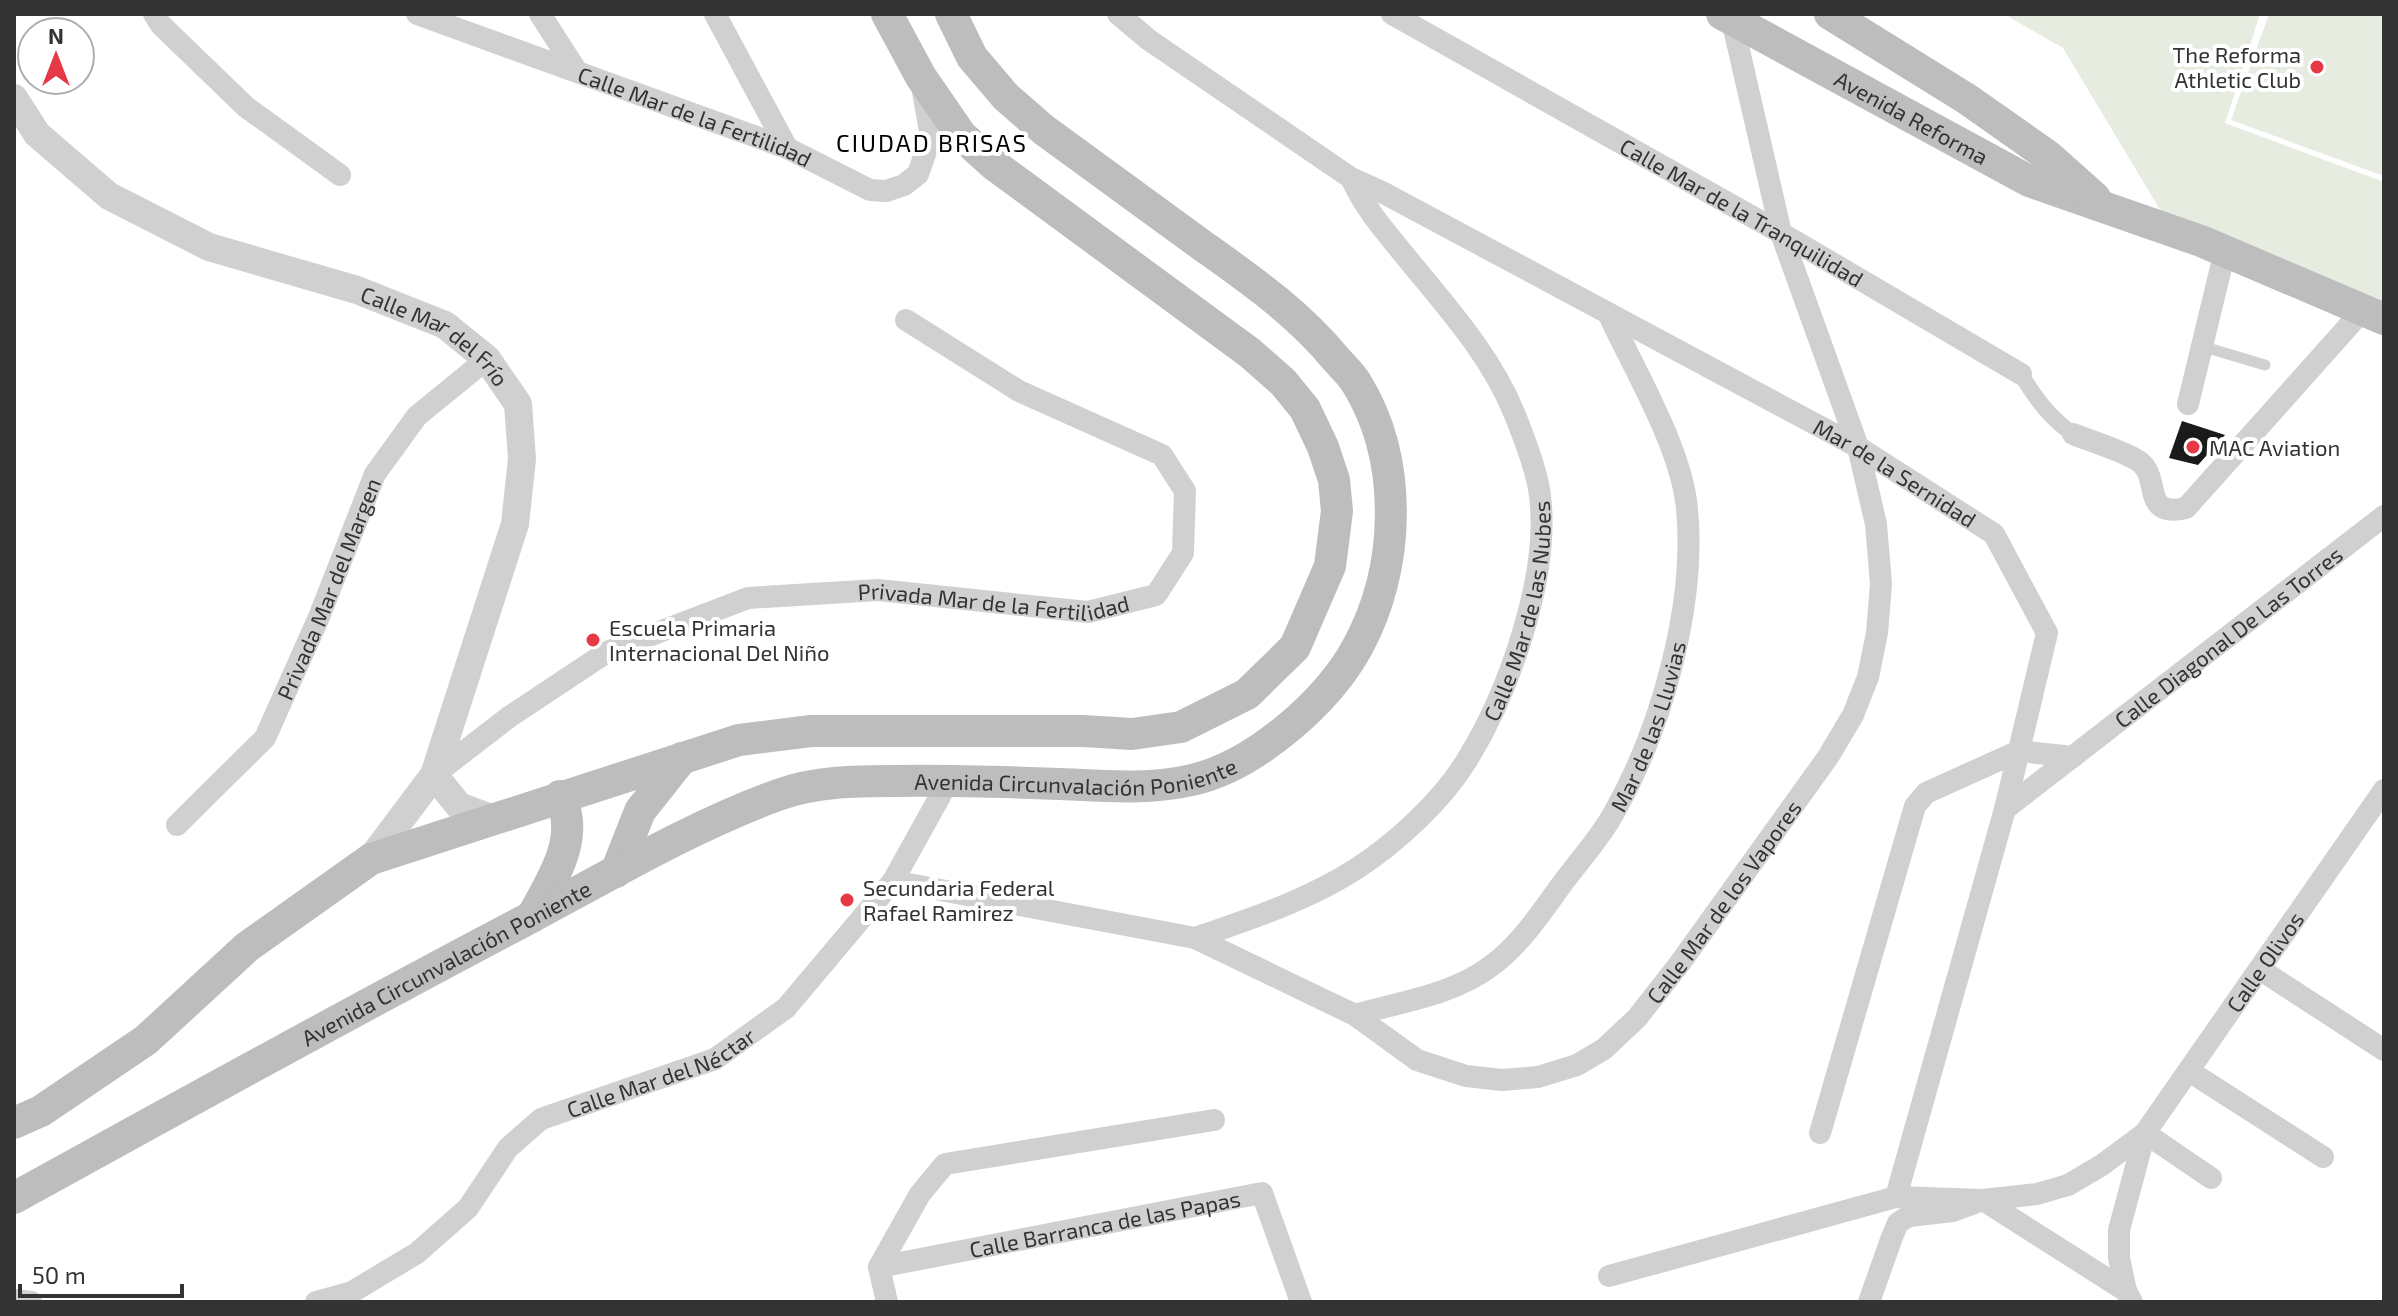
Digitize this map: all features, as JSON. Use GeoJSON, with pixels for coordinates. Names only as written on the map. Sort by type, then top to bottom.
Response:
{"type":"FeatureCollection","features":[{"type":"Feature","properties":{"kind":"main road","name":"Avenida Circunvalación Poniente"},"geometry":{"type":"LineString","coordinates":[[14,1123],[41,1111],[146,1040],[247,947],[371,859],[739,740],[811,731],[1083,731],[1132,734],[1181,727],[1247,694],[1295,647],[1330,566],[1337,511],[1334,480],[1305,409],[1283,382],[1250,353],[993,164],[961,135],[921,77],[887,14]]}},
{"type":"Feature","properties":{"kind":"main road","name":"Avenida Circunvalación Poniente"},"geometry":{"type":"LineString","coordinates":[[14,1198],[379,997],[616,872],[719,820],[782,793],[842,781],[949,780],[1152,787],[1197,779],[1267,744],[1303,714],[1346,669],[1365,635],[1388,570],[1391,513],[1387,468],[1375,425],[1357,383],[1290,309],[1044,130],[1006,97],[972,57],[951,14]]}},
{"type":"Feature","properties":{"kind":"main road","name":"Avenida Reforma"},"geometry":{"type":"LineString","coordinates":[[1830,14],[1967,99],[2048,156],[2106,208]]}},
{"type":"Feature","properties":{"kind":"main road","name":"Avenida Reforma"},"geometry":{"type":"LineString","coordinates":[[1727,17],[2029,181],[2225,251],[2373,314]]}},
{"type":"Feature","properties":{"kind":"main road"},"geometry":{"type":"LineString","coordinates":[[616,872],[640,811],[682,758]]}},
{"type":"Feature","properties":{"kind":"main road"},"geometry":{"type":"LineString","coordinates":[[532,917],[566,846],[569,827],[567,810],[560,796]]}},
{"type":"Feature","properties":{"kind":"street"},"geometry":{"type":"LineString","coordinates":[[154,14],[161,25],[246,107],[340,175]]}},
{"type":"Feature","properties":{"kind":"street","name":"Calle Mar de la Fertilidad"},"geometry":{"type":"LineString","coordinates":[[417,14],[787,148],[870,190],[886,191],[904,185],[918,174],[931,137],[921,77]]}},
{"type":"Feature","properties":{"kind":"street"},"geometry":{"type":"LineString","coordinates":[[540,14],[576,70]]}},
{"type":"Feature","properties":{"kind":"street"},"geometry":{"type":"LineString","coordinates":[[715,14],[787,148]]}},
{"type":"Feature","properties":{"kind":"street","name":"Calle Mar de las Nubes"},"geometry":{"type":"LineString","coordinates":[[1118,14],[1149,40],[1351,178],[1364,205],[1479,347],[1515,414],[1540,495],[1540,554],[1526,617],[1501,696],[1466,762],[1422,816],[1356,869],[1281,909],[1195,938]]}},
{"type":"Feature","properties":{"kind":"street","name":"Calle Mar de la Tranquilidad"},"geometry":{"type":"LineString","coordinates":[[1392,14],[1781,233],[2021,374],[2049,414],[2073,434]]}},
{"type":"Feature","properties":{"kind":"street","name":"Calle Mar de los Vapores"},"geometry":{"type":"LineString","coordinates":[[893,881],[1195,938],[1355,1015],[1417,1060],[1466,1076],[1502,1080],[1538,1077],[1577,1065],[1604,1049],[1637,1018],[1828,757],[1853,715],[1868,677],[1877,633],[1881,584],[1876,524],[1858,447],[1781,233],[1727,17]]}},
{"type":"Feature","properties":{"kind":"street","name":"Calle Mar del Frío"},"geometry":{"type":"LineString","coordinates":[[14,98],[37,134],[109,196],[209,247],[357,290],[445,325],[487,359],[518,404],[522,459],[515,524],[434,775],[371,859]]}},
{"type":"Feature","properties":{"kind":"street","name":"Mar de la Sernidad"},"geometry":{"type":"LineString","coordinates":[[1351,178],[1858,447],[1994,534],[2047,633],[2005,809],[1896,1197]]}},
{"type":"Feature","properties":{"kind":"street"},"geometry":{"type":"LineString","coordinates":[[2188,404],[2225,251]]}},
{"type":"Feature","properties":{"kind":"street","name":"Mar de las Lluvias"},"geometry":{"type":"LineString","coordinates":[[1355,1015],[1458,986],[1491,966],[1523,937],[1613,815],[1638,767],[1659,710],[1678,636],[1688,558],[1687,507],[1677,460],[1608,313]]}},
{"type":"Feature","properties":{"kind":"street"},"geometry":{"type":"LineString","coordinates":[[2073,434],[2138,461],[2147,470],[2153,498],[2161,507],[2172,511],[2186,508],[2373,314]]}},
{"type":"Feature","properties":{"kind":"street","name":"Privada Mar de la Fertilidad"},"geometry":{"type":"LineString","coordinates":[[434,775],[509,717],[607,652],[748,598],[878,590],[1088,612],[1156,595],[1183,553],[1185,491],[1162,455],[1019,391],[906,320]]}},
{"type":"Feature","properties":{"kind":"street","name":"Privada Mar del Margen"},"geometry":{"type":"LineString","coordinates":[[177,825],[265,738],[319,617],[375,474],[417,416],[487,359]]}},
{"type":"Feature","properties":{"kind":"street","name":"Calle Diagonal De Las Torres"},"geometry":{"type":"LineString","coordinates":[[2005,809],[2384,516]]}},
{"type":"Feature","properties":{"kind":"street"},"geometry":{"type":"LineString","coordinates":[[1820,1133],[1915,806],[1926,793],[2019,751],[2073,757]]}},
{"type":"Feature","properties":{"kind":"street"},"geometry":{"type":"LineString","coordinates":[[434,775],[459,806],[494,819]]}},
{"type":"Feature","properties":{"kind":"street","name":"Calle Mar del Néctar"},"geometry":{"type":"LineString","coordinates":[[316,1302],[352,1292],[417,1253],[468,1208],[508,1148],[541,1119],[715,1059],[786,1008],[893,881],[949,780]]}},
{"type":"Feature","properties":{"kind":"street","name":"Calle Olivos"},"geometry":{"type":"LineString","coordinates":[[1983,1200],[2037,1194],[2068,1185],[2102,1165],[2145,1133],[2384,790]]}},
{"type":"Feature","properties":{"kind":"street"},"geometry":{"type":"LineString","coordinates":[[2261,970],[2384,1050]]}},
{"type":"Feature","properties":{"kind":"street"},"geometry":{"type":"LineString","coordinates":[[2189,1071],[2323,1157]]}},
{"type":"Feature","properties":{"kind":"street"},"geometry":{"type":"LineString","coordinates":[[887,1302],[879,1267],[920,1194],[945,1164],[1214,1120]]}},
{"type":"Feature","properties":{"kind":"street"},"geometry":{"type":"LineString","coordinates":[[2145,1133],[2211,1178]]}},
{"type":"Feature","properties":{"kind":"street","name":"Calle Olivos"},"geometry":{"type":"LineString","coordinates":[[2129,1297],[2119,1258],[2119,1230],[2145,1133]]}},
{"type":"Feature","properties":{"kind":"street","name":"Calle Barranca de las Papas"},"geometry":{"type":"LineString","coordinates":[[879,1267],[1262,1193],[1301,1302]]}},
{"type":"Feature","properties":{"kind":"street"},"geometry":{"type":"LineString","coordinates":[[1609,1276],[1896,1197],[1983,1200],[2129,1297]]}},
{"type":"Feature","properties":{"kind":"street"},"geometry":{"type":"LineString","coordinates":[[1869,1302],[1898,1223],[1909,1216],[1953,1211],[1983,1200]]}},
{"type":"Feature","properties":{"kind":"street"},"geometry":{"type":"LineString","coordinates":[[14,1300],[31,1302]]}},
{"type":"Feature","properties":{"kind":"lane"},"geometry":{"type":"LineString","coordinates":[[2201,346],[2265,365]]}},
{"type":"Feature","properties":{"kind":"shaded area"},"geometry":{"type":"Polygon","coordinates":[[[2004,14],[2260,14],[2225,123],[2384,182],[2384,305],[2162,213],[2063,48],[2004,14]]]}},
{"type":"Feature","properties":{"kind":"shaded area","name":"The Reforma Athletic Club"},"geometry":{"type":"Polygon","coordinates":[[[2269,14],[2384,14],[2384,176],[2231,120],[2269,14]]]}},
{"type":"Feature","properties":{"kind":"building","name":"MAC Aviation"},"geometry":{"type":"Polygon","coordinates":[[[2182,421],[2225,435],[2198,465],[2169,458],[2182,421]]]}},
{"type":"Feature","properties":{"kind":"place","name":"The Reforma Athletic Club"},"geometry":{"type":"Point","coordinates":[2317,67]}},
{"type":"Feature","properties":{"kind":"place","name":"MAC Aviation"},"geometry":{"type":"Point","coordinates":[2193,447]}},
{"type":"Feature","properties":{"kind":"place","name":"Escuela Primaria Internacional Del Niño"},"geometry":{"type":"Point","coordinates":[593,640]}},
{"type":"Feature","properties":{"kind":"place","name":"Secundaria Federal Rafael Ramirez"},"geometry":{"type":"Point","coordinates":[847,900]}},
{"type":"Feature","properties":{"kind":"district","name":"CIUDAD BRISAS"},"geometry":{"type":"Point","coordinates":[932,142]}}]}
